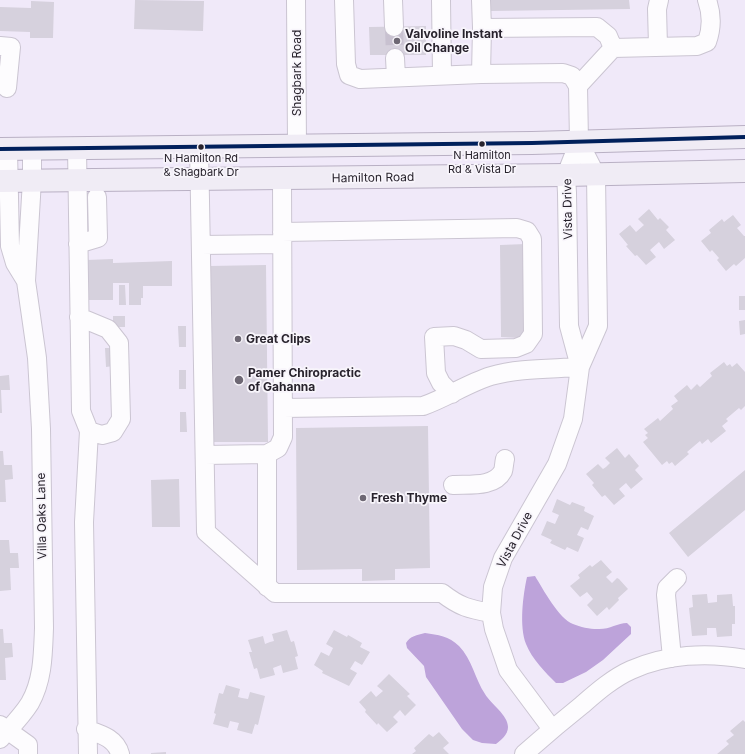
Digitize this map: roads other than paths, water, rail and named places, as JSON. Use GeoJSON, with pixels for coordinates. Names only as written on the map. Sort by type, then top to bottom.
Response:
{"type":"FeatureCollection","features":[{"type":"Feature","properties":{"kind":"main road"},"geometry":{"type":"LineString","coordinates":[[4,149],[579,142],[745,137]]}},
{"type":"Feature","properties":{"kind":"main road","name":"Hamilton Road"},"geometry":{"type":"LineString","coordinates":[[4,181],[596,175],[745,171]]}},
{"type":"Feature","properties":{"kind":"street","name":"Shagbark Road"},"geometry":{"type":"LineString","coordinates":[[296,0],[297,145]]}},
{"type":"Feature","properties":{"kind":"street"},"geometry":{"type":"LineString","coordinates":[[344,0],[346,64],[349,75],[360,79],[442,75],[563,73],[572,76],[578,86],[579,142]]}},
{"type":"Feature","properties":{"kind":"street"},"geometry":{"type":"LineString","coordinates":[[393,0],[394,27]]}},
{"type":"Feature","properties":{"kind":"street"},"geometry":{"type":"LineString","coordinates":[[441,0],[442,75]]}},
{"type":"Feature","properties":{"kind":"street"},"geometry":{"type":"LineString","coordinates":[[481,0],[481,74]]}},
{"type":"Feature","properties":{"kind":"street"},"geometry":{"type":"LineString","coordinates":[[658,46],[657,9],[659,0]]}},
{"type":"Feature","properties":{"kind":"street"},"geometry":{"type":"LineString","coordinates":[[578,86],[613,48],[697,46],[707,42],[711,32],[710,11],[707,0]]}},
{"type":"Feature","properties":{"kind":"street"},"geometry":{"type":"LineString","coordinates":[[482,28],[597,26],[608,36],[613,48]]}},
{"type":"Feature","properties":{"kind":"street"},"geometry":{"type":"LineString","coordinates":[[0,46],[11,47],[7,88]]}},
{"type":"Feature","properties":{"kind":"street"},"geometry":{"type":"LineString","coordinates":[[395,58],[396,77]]}},
{"type":"Feature","properties":{"kind":"street","name":"Vista Drive"},"geometry":{"type":"LineString","coordinates":[[552,728],[508,670],[494,629],[491,613],[493,587],[503,558],[557,464],[573,419],[580,367],[598,326],[596,175],[579,142]]}},
{"type":"Feature","properties":{"kind":"street","name":"Vista Drive"},"geometry":{"type":"LineString","coordinates":[[579,142],[566,175],[568,193],[569,326],[580,367]]}},
{"type":"Feature","properties":{"kind":"street"},"geometry":{"type":"LineString","coordinates":[[199,146],[206,532],[275,593],[442,593],[455,604],[469,609],[491,613]]}},
{"type":"Feature","properties":{"kind":"street","name":"Villa Oaks Lane"},"geometry":{"type":"LineString","coordinates":[[3,732],[29,704],[39,683],[43,658],[44,628],[41,429],[37,358],[26,281],[32,180],[32,148]]}},
{"type":"Feature","properties":{"kind":"street"},"geometry":{"type":"LineString","coordinates":[[77,148],[81,411],[89,431],[84,522],[86,729],[88,754]]}},
{"type":"Feature","properties":{"kind":"street","name":"Villa Oaks Lane"},"geometry":{"type":"LineString","coordinates":[[4,149],[4,181],[10,246],[15,263],[26,281]]}},
{"type":"Feature","properties":{"kind":"street"},"geometry":{"type":"LineString","coordinates":[[205,455],[267,454],[278,448],[283,437],[282,179]]}},
{"type":"Feature","properties":{"kind":"street"},"geometry":{"type":"LineString","coordinates":[[78,244],[98,238],[97,198]]}},
{"type":"Feature","properties":{"kind":"street"},"geometry":{"type":"LineString","coordinates":[[201,245],[282,238],[517,228],[527,231],[532,239],[533,334],[526,344],[516,348],[481,349],[466,340],[454,336],[434,337],[436,373],[441,383],[452,394]]}},
{"type":"Feature","properties":{"kind":"street"},"geometry":{"type":"LineString","coordinates":[[79,317],[108,329],[119,343],[121,419],[112,432],[102,435],[89,431]]}},
{"type":"Feature","properties":{"kind":"street"},"geometry":{"type":"LineString","coordinates":[[283,408],[423,406],[491,376],[516,372],[580,367]]}},
{"type":"Feature","properties":{"kind":"street"},"geometry":{"type":"LineString","coordinates":[[267,454],[268,587]]}},
{"type":"Feature","properties":{"kind":"street"},"geometry":{"type":"LineString","coordinates":[[453,485],[482,484],[496,480],[503,471],[505,459]]}},
{"type":"Feature","properties":{"kind":"street"},"geometry":{"type":"LineString","coordinates":[[672,658],[666,596],[667,588],[677,578]]}},
{"type":"Feature","properties":{"kind":"street"},"geometry":{"type":"LineString","coordinates":[[524,754],[552,728],[614,680],[631,670],[672,658],[716,655],[745,659]]}},
{"type":"Feature","properties":{"kind":"street"},"geometry":{"type":"LineString","coordinates":[[86,729],[105,736],[113,741],[120,754]]}},
{"type":"Feature","properties":{"kind":"street"},"geometry":{"type":"LineString","coordinates":[[3,732],[28,745],[28,754]]}},
{"type":"Feature","properties":{"kind":"tunnel"},"geometry":{"type":"LineString","coordinates":[[394,27],[395,58]]}},
{"type":"Feature","properties":{"kind":"place","name":"Valvoline Instant Oil Change"},"geometry":{"type":"Point","coordinates":[397,41]}},
{"type":"Feature","properties":{"kind":"place","name":"N Hamilton Rd & Vista Dr"},"geometry":{"type":"Point","coordinates":[482,144]}},
{"type":"Feature","properties":{"kind":"place","name":"N Hamilton Rd & Shagbark Dr"},"geometry":{"type":"Point","coordinates":[201,147]}},
{"type":"Feature","properties":{"kind":"place","name":"Great Clips"},"geometry":{"type":"Point","coordinates":[238,339]}},
{"type":"Feature","properties":{"kind":"place","name":"Pamer Chiropractic of Gahanna"},"geometry":{"type":"Point","coordinates":[239,380]}},
{"type":"Feature","properties":{"kind":"place","name":"Fresh Thyme"},"geometry":{"type":"Point","coordinates":[363,498]}}]}
